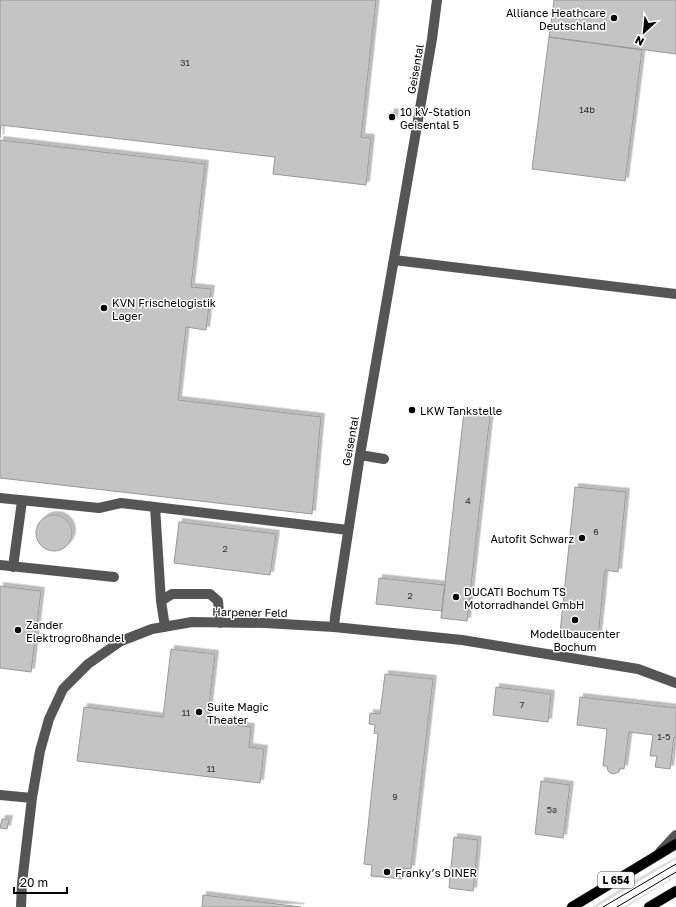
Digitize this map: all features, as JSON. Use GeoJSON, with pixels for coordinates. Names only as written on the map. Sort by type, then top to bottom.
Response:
{"type":"FeatureCollection","features":[{"type":"Feature","properties":{"kind":"main road","name":"L 654"},"geometry":{"type":"LineString","coordinates":[[572,907],[676,844]]}},
{"type":"Feature","properties":{"kind":"main road"},"geometry":{"type":"LineString","coordinates":[[649,907],[676,891]]}},
{"type":"Feature","properties":{"kind":"street","name":"Geisental"},"geometry":{"type":"LineString","coordinates":[[334,627],[360,455],[438,0]]}},
{"type":"Feature","properties":{"kind":"street"},"geometry":{"type":"LineString","coordinates":[[394,260],[676,294]]}},
{"type":"Feature","properties":{"kind":"street"},"geometry":{"type":"LineString","coordinates":[[360,455],[384,459]]}},
{"type":"Feature","properties":{"kind":"street"},"geometry":{"type":"LineString","coordinates":[[0,498],[99,508],[121,503],[348,530]]}},
{"type":"Feature","properties":{"kind":"street"},"geometry":{"type":"LineString","coordinates":[[14,567],[22,500]]}},
{"type":"Feature","properties":{"kind":"street"},"geometry":{"type":"LineString","coordinates":[[155,507],[161,601],[165,627]]}},
{"type":"Feature","properties":{"kind":"street"},"geometry":{"type":"LineString","coordinates":[[0,565],[114,577]]}},
{"type":"Feature","properties":{"kind":"street"},"geometry":{"type":"LineString","coordinates":[[161,601],[172,594],[210,594],[218,601],[220,623]]}},
{"type":"Feature","properties":{"kind":"street","name":"Harpener Feld"},"geometry":{"type":"LineString","coordinates":[[21,907],[22,883],[32,798],[40,751],[47,726],[63,688],[88,664],[121,641],[152,628],[192,622],[265,623],[334,627],[469,641],[638,669],[676,682]]}},
{"type":"Feature","properties":{"kind":"street"},"geometry":{"type":"LineString","coordinates":[[0,795],[32,798]]}},
{"type":"Feature","properties":{"kind":"street"},"geometry":{"type":"LineString","coordinates":[[660,853],[676,834]]}},
{"type":"Feature","properties":{"kind":"shaded area"},"geometry":{"type":"Polygon","coordinates":[[[676,857],[676,859],[597,907],[592,907],[633,881],[676,857]]]}},
{"type":"Feature","properties":{"kind":"shaded area"},"geometry":{"type":"Polygon","coordinates":[[[676,876],[626,907],[623,907],[676,876]]]}},
{"type":"Feature","properties":{"kind":"building"},"geometry":{"type":"Polygon","coordinates":[[[0,0],[376,0],[361,137],[371,138],[366,185],[273,174],[275,157],[1,125],[0,138],[0,0]]]}},
{"type":"Feature","properties":{"kind":"building","name":"Alliance Heathcare Deutschland"},"geometry":{"type":"Polygon","coordinates":[[[554,0],[676,0],[676,54],[549,37],[554,0]]]}},
{"type":"Feature","properties":{"kind":"building"},"geometry":{"type":"Polygon","coordinates":[[[549,37],[642,50],[625,181],[532,169],[549,37]]]}},
{"type":"Feature","properties":{"kind":"building","name":"10 kV-Station Geisental 5"},"geometry":{"type":"Polygon","coordinates":[[[391,112],[395,113],[394,121],[390,120],[391,112]]]}},
{"type":"Feature","properties":{"kind":"building","name":"KVN Frischelogistik Lager"},"geometry":{"type":"Polygon","coordinates":[[[0,140],[205,164],[191,287],[211,289],[206,330],[186,327],[178,400],[321,417],[312,514],[0,478],[0,140]]]}},
{"type":"Feature","properties":{"kind":"building"},"geometry":{"type":"Polygon","coordinates":[[[464,412],[490,415],[467,621],[441,618],[464,412]]]}},
{"type":"Feature","properties":{"kind":"building"},"geometry":{"type":"Polygon","coordinates":[[[575,487],[626,492],[618,572],[605,570],[598,637],[560,633],[575,487]]]}},
{"type":"Feature","properties":{"kind":"building"},"geometry":{"type":"Polygon","coordinates":[[[58,515],[67,520],[71,526],[71,540],[67,546],[58,551],[50,551],[41,546],[37,540],[36,529],[41,520],[47,516],[58,515]]]}},
{"type":"Feature","properties":{"kind":"building"},"geometry":{"type":"Polygon","coordinates":[[[179,522],[276,534],[270,575],[174,563],[179,522]]]}},
{"type":"Feature","properties":{"kind":"building"},"geometry":{"type":"Polygon","coordinates":[[[379,578],[445,585],[442,611],[376,604],[379,578]]]}},
{"type":"Feature","properties":{"kind":"building","name":"Zander Elektrogroßhandel"},"geometry":{"type":"Polygon","coordinates":[[[0,586],[41,591],[31,672],[0,668],[0,586]]]}},
{"type":"Feature","properties":{"kind":"building"},"geometry":{"type":"Polygon","coordinates":[[[171,649],[215,654],[207,722],[251,727],[249,747],[264,749],[260,783],[77,761],[84,707],[163,717],[171,649]]]}},
{"type":"Feature","properties":{"kind":"building"},"geometry":{"type":"Polygon","coordinates":[[[385,674],[433,679],[411,869],[403,868],[402,879],[371,876],[372,865],[364,864],[378,734],[374,733],[375,725],[369,724],[370,713],[380,714],[385,674]]]}},
{"type":"Feature","properties":{"kind":"building"},"geometry":{"type":"Polygon","coordinates":[[[496,687],[551,694],[548,722],[493,715],[496,687]]]}},
{"type":"Feature","properties":{"kind":"building"},"geometry":{"type":"Polygon","coordinates":[[[580,697],[676,708],[676,738],[674,737],[670,769],[655,767],[657,756],[650,756],[653,735],[629,732],[624,769],[620,768],[619,772],[614,774],[610,773],[607,766],[603,766],[607,729],[577,725],[580,697]]]}},
{"type":"Feature","properties":{"kind":"building"},"geometry":{"type":"Polygon","coordinates":[[[541,781],[570,785],[563,838],[535,834],[541,781]]]}},
{"type":"Feature","properties":{"kind":"building"},"geometry":{"type":"Polygon","coordinates":[[[2,819],[9,819],[7,829],[0,828],[2,819]]]}},
{"type":"Feature","properties":{"kind":"building"},"geometry":{"type":"Polygon","coordinates":[[[454,837],[478,840],[473,891],[449,888],[454,837]]]}},
{"type":"Feature","properties":{"kind":"building"},"geometry":{"type":"Polygon","coordinates":[[[203,895],[301,907],[202,907],[203,895]]]}},
{"type":"Feature","properties":{"kind":"tram line"},"geometry":{"type":"LineString","coordinates":[[603,907],[676,864]]}},
{"type":"Feature","properties":{"kind":"tram line"},"geometry":{"type":"LineString","coordinates":[[617,907],[676,872]]}},
{"type":"Feature","properties":{"kind":"place","name":"Alliance Heathcare Deutschland"},"geometry":{"type":"Point","coordinates":[614,18]}},
{"type":"Feature","properties":{"kind":"place","name":"10 kV-Station Geisental 5"},"geometry":{"type":"Point","coordinates":[392,117]}},
{"type":"Feature","properties":{"kind":"place","name":"KVN Frischelogistik Lager"},"geometry":{"type":"Point","coordinates":[104,308]}},
{"type":"Feature","properties":{"kind":"place","name":"LKW Tankstelle"},"geometry":{"type":"Point","coordinates":[412,410]}},
{"type":"Feature","properties":{"kind":"place","name":"Autofit Schwarz"},"geometry":{"type":"Point","coordinates":[582,538]}},
{"type":"Feature","properties":{"kind":"place","name":"DUCATI Bochum TS Motorradhandel GmbH"},"geometry":{"type":"Point","coordinates":[456,597]}},
{"type":"Feature","properties":{"kind":"place","name":"Modellbaucenter Bochum"},"geometry":{"type":"Point","coordinates":[575,620]}},
{"type":"Feature","properties":{"kind":"place","name":"Zander Elektrogroßhandel"},"geometry":{"type":"Point","coordinates":[18,630]}},
{"type":"Feature","properties":{"kind":"place","name":"Suite Magic Theater"},"geometry":{"type":"Point","coordinates":[199,712]}},
{"type":"Feature","properties":{"kind":"place","name":"Franky’s DINER"},"geometry":{"type":"Point","coordinates":[387,872]}}]}
